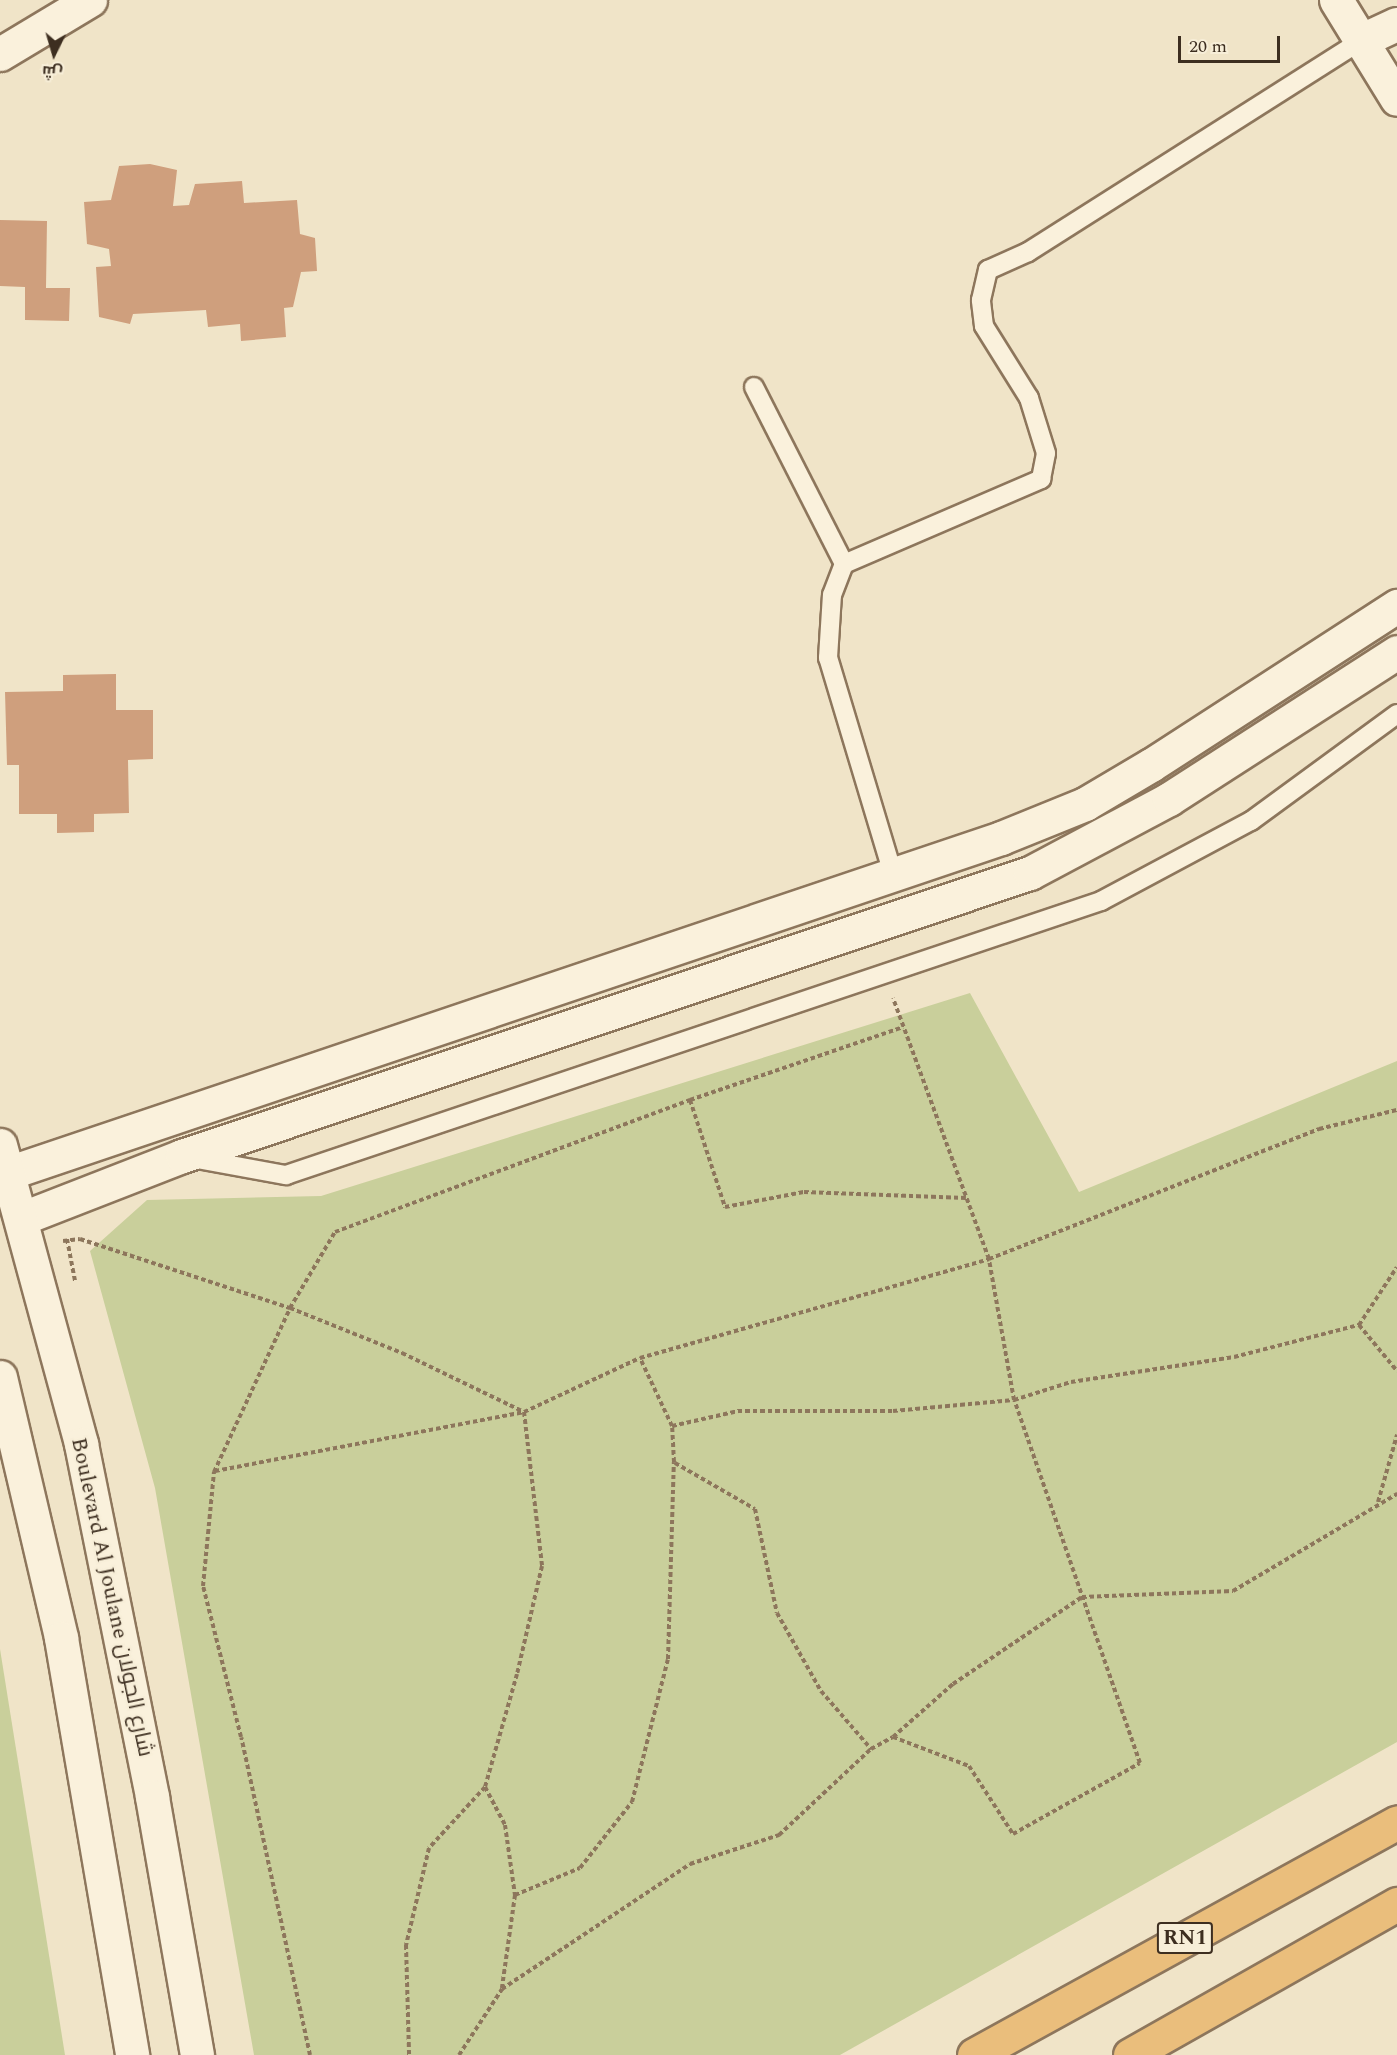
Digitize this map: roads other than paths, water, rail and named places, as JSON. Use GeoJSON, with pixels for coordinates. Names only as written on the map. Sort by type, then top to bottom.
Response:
{"type":"FeatureCollection","features":[{"type":"Feature","properties":{"kind":"highway","name":"RN1"},"geometry":{"type":"LineString","coordinates":[[974,2055],[1397,1822]]}},
{"type":"Feature","properties":{"kind":"highway"},"geometry":{"type":"LineString","coordinates":[[1130,2055],[1397,1904]]}},
{"type":"Feature","properties":{"kind":"street"},"geometry":{"type":"LineString","coordinates":[[0,54],[90,0]]}},
{"type":"Feature","properties":{"kind":"street"},"geometry":{"type":"LineString","coordinates":[[1336,0],[1397,99]]}},
{"type":"Feature","properties":{"kind":"street"},"geometry":{"type":"LineString","coordinates":[[1390,0],[1397,12]]}},
{"type":"Feature","properties":{"kind":"street"},"geometry":{"type":"LineString","coordinates":[[1362,40],[1397,24]]}},
{"type":"Feature","properties":{"kind":"street"},"geometry":{"type":"LineString","coordinates":[[4,1159],[925,864],[1085,804],[1397,606]]}},
{"type":"Feature","properties":{"kind":"street"},"geometry":{"type":"LineString","coordinates":[[27,1232],[182,1156],[1030,873],[1169,799],[1397,652]]}},
{"type":"Feature","properties":{"kind":"street"},"geometry":{"type":"LineString","coordinates":[[925,864],[930,906]]}},
{"type":"Feature","properties":{"kind":"street","name":"Boulevard Al Joulane شارع الجولان"},"geometry":{"type":"LineString","coordinates":[[4,1159],[27,1232],[88,1478],[152,1797],[197,2055]]}},
{"type":"Feature","properties":{"kind":"street"},"geometry":{"type":"LineString","coordinates":[[0,1377],[61,1638],[132,2055]]}},
{"type":"Feature","properties":{"kind":"lane"},"geometry":{"type":"LineString","coordinates":[[893,874],[828,658],[832,595],[844,564],[1041,479],[1046,453],[1029,398],[984,326],[981,300],[988,270],[1028,252],[1362,40]]}},
{"type":"Feature","properties":{"kind":"lane"},"geometry":{"type":"LineString","coordinates":[[754,387],[844,564]]}},
{"type":"Feature","properties":{"kind":"lane"},"geometry":{"type":"LineString","coordinates":[[182,1156],[286,1175],[1101,901],[1251,821],[1397,714]]}}]}
